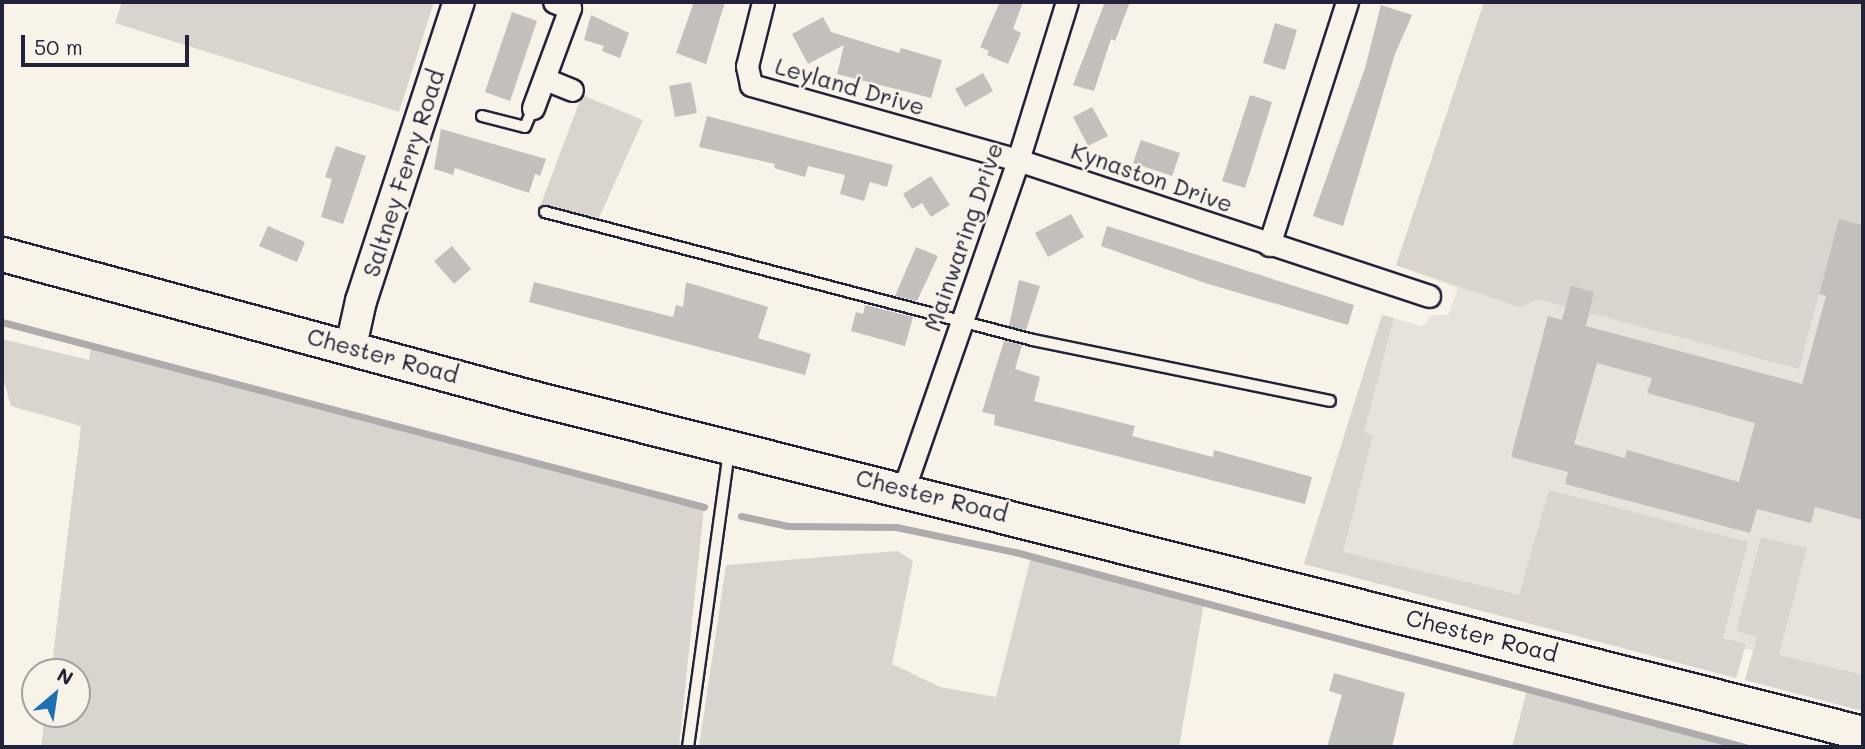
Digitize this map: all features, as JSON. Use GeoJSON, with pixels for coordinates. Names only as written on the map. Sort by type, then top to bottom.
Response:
{"type":"FeatureCollection","features":[{"type":"Feature","properties":{"kind":"main road","name":"Saltney Ferry Road"},"geometry":{"type":"LineString","coordinates":[[351,346],[361,301],[459,2]]}},
{"type":"Feature","properties":{"kind":"main road","name":"Chester Road"},"geometry":{"type":"LineString","coordinates":[[2,254],[351,346],[526,396],[904,488],[1863,733]]}},
{"type":"Feature","properties":{"kind":"street","name":"Leyland Drive"},"geometry":{"type":"LineString","coordinates":[[763,2],[747,66],[751,85],[1018,160]]}},
{"type":"Feature","properties":{"kind":"street","name":"Mainwaring Drive"},"geometry":{"type":"LineString","coordinates":[[904,488],[1018,160],[1067,2]]}},
{"type":"Feature","properties":{"kind":"street"},"geometry":{"type":"LineString","coordinates":[[1269,245],[1347,2]]}},
{"type":"Feature","properties":{"kind":"street"},"geometry":{"type":"LineString","coordinates":[[533,108],[545,79],[566,4]]}},
{"type":"Feature","properties":{"kind":"street"},"geometry":{"type":"LineString","coordinates":[[545,79],[572,90]]}},
{"type":"Feature","properties":{"kind":"street","name":"Kynaston Drive"},"geometry":{"type":"LineString","coordinates":[[1018,160],[1429,296]]}},
{"type":"Feature","properties":{"kind":"lane"},"geometry":{"type":"LineString","coordinates":[[482,116],[525,127],[533,108]]}},
{"type":"Feature","properties":{"kind":"lane"},"geometry":{"type":"LineString","coordinates":[[545,212],[962,322],[1330,401]]}},
{"type":"Feature","properties":{"kind":"lane"},"geometry":{"type":"LineString","coordinates":[[688,747],[730,445]]}},
{"type":"Feature","properties":{"kind":"shaded area"},"geometry":{"type":"Polygon","coordinates":[[[122,2],[434,2],[399,112],[115,23],[122,2]]]}},
{"type":"Feature","properties":{"kind":"shaded area"},"geometry":{"type":"Polygon","coordinates":[[[1484,2],[1863,2],[1863,710],[1745,680],[1753,650],[1744,649],[1736,678],[1304,564],[1382,315],[1422,326],[1433,315],[1448,315],[1458,288],[1396,265],[1484,2]]]}},
{"type":"Feature","properties":{"kind":"shaded area"},"geometry":{"type":"Polygon","coordinates":[[[1484,2],[1863,2],[1863,225],[1839,219],[1799,369],[1538,299],[1519,307],[1396,265],[1484,2]]]}},
{"type":"Feature","properties":{"kind":"shaded area"},"geometry":{"type":"Polygon","coordinates":[[[582,95],[643,120],[599,218],[541,204],[582,95]]]}},
{"type":"Feature","properties":{"kind":"shaded area"},"geometry":{"type":"Polygon","coordinates":[[[1382,315],[1394,318],[1364,431],[1373,436],[1343,552],[1519,595],[1549,490],[1748,542],[1723,638],[1746,644],[1736,678],[1304,564],[1382,315]]]}},
{"type":"Feature","properties":{"kind":"shaded area"},"geometry":{"type":"Polygon","coordinates":[[[2,339],[89,360],[91,346],[704,507],[679,747],[41,747],[43,728],[91,728],[91,658],[53,658],[81,426],[11,406],[2,375],[2,339]]]}},
{"type":"Feature","properties":{"kind":"shaded area"},"geometry":{"type":"Polygon","coordinates":[[[1761,537],[1807,548],[1779,655],[1863,675],[1863,711],[1745,680],[1757,637],[1736,631],[1761,537]]]}},
{"type":"Feature","properties":{"kind":"shaded area"},"geometry":{"type":"Polygon","coordinates":[[[898,551],[913,561],[892,664],[940,687],[996,697],[1031,557],[1204,603],[1179,747],[699,747],[726,565],[898,551]]]}},
{"type":"Feature","properties":{"kind":"shaded area"},"geometry":{"type":"Polygon","coordinates":[[[1527,690],[1745,747],[1512,747],[1527,690]]]}},
{"type":"Feature","properties":{"kind":"building"},"geometry":{"type":"Polygon","coordinates":[[[694,2],[725,2],[706,64],[676,53],[694,2]]]}},
{"type":"Feature","properties":{"kind":"building"},"geometry":{"type":"Polygon","coordinates":[[[1000,2],[1023,2],[1013,29],[1021,33],[1008,64],[987,55],[989,51],[980,47],[1000,2]]]}},
{"type":"Feature","properties":{"kind":"building"},"geometry":{"type":"Polygon","coordinates":[[[1105,2],[1130,2],[1115,41],[1111,39],[1094,91],[1073,85],[1105,2]]]}},
{"type":"Feature","properties":{"kind":"building"},"geometry":{"type":"Polygon","coordinates":[[[1381,5],[1412,15],[1395,54],[1343,226],[1313,216],[1365,68],[1381,5]]]}},
{"type":"Feature","properties":{"kind":"building"},"geometry":{"type":"Polygon","coordinates":[[[512,12],[537,21],[510,101],[485,92],[512,12]]]}},
{"type":"Feature","properties":{"kind":"building"},"geometry":{"type":"Polygon","coordinates":[[[591,15],[629,33],[620,58],[602,51],[604,46],[584,40],[591,15]]]}},
{"type":"Feature","properties":{"kind":"building"},"geometry":{"type":"Polygon","coordinates":[[[823,17],[831,32],[899,53],[901,48],[942,60],[931,98],[837,74],[844,45],[808,64],[792,34],[823,17]]]}},
{"type":"Feature","properties":{"kind":"building"},"geometry":{"type":"Polygon","coordinates":[[[1275,23],[1297,30],[1285,70],[1263,63],[1275,23]]]}},
{"type":"Feature","properties":{"kind":"building"},"geometry":{"type":"Polygon","coordinates":[[[983,73],[993,91],[965,107],[955,89],[983,73]]]}},
{"type":"Feature","properties":{"kind":"building"},"geometry":{"type":"Polygon","coordinates":[[[691,82],[697,113],[675,117],[669,86],[691,82]]]}},
{"type":"Feature","properties":{"kind":"building"},"geometry":{"type":"Polygon","coordinates":[[[1250,95],[1272,102],[1245,188],[1222,181],[1250,95]]]}},
{"type":"Feature","properties":{"kind":"building"},"geometry":{"type":"Polygon","coordinates":[[[1092,107],[1108,136],[1088,146],[1073,117],[1092,107]]]}},
{"type":"Feature","properties":{"kind":"building"},"geometry":{"type":"Polygon","coordinates":[[[707,116],[893,165],[887,187],[870,182],[864,201],[840,194],[845,175],[808,166],[805,177],[774,168],[775,164],[699,147],[707,116]]]}},
{"type":"Feature","properties":{"kind":"building"},"geometry":{"type":"Polygon","coordinates":[[[441,129],[546,159],[540,176],[535,174],[529,193],[455,168],[453,175],[434,169],[441,129]]]}},
{"type":"Feature","properties":{"kind":"building"},"geometry":{"type":"Polygon","coordinates":[[[1141,140],[1180,153],[1172,176],[1133,163],[1141,140]]]}},
{"type":"Feature","properties":{"kind":"building"},"geometry":{"type":"Polygon","coordinates":[[[336,146],[366,156],[343,224],[321,217],[332,179],[325,177],[336,146]]]}},
{"type":"Feature","properties":{"kind":"building"},"geometry":{"type":"Polygon","coordinates":[[[931,176],[950,205],[931,217],[922,203],[912,209],[903,194],[931,176]]]}},
{"type":"Feature","properties":{"kind":"building"},"geometry":{"type":"Polygon","coordinates":[[[1071,214],[1084,237],[1048,257],[1035,233],[1071,214]]]}},
{"type":"Feature","properties":{"kind":"building"},"geometry":{"type":"Polygon","coordinates":[[[1839,219],[1863,225],[1863,520],[1815,507],[1811,523],[1757,509],[1750,533],[1565,484],[1568,472],[1511,457],[1548,316],[1562,320],[1571,286],[1594,292],[1586,326],[1802,384],[1826,296],[1819,294],[1839,219]],[[1597,363],[1574,444],[1625,458],[1627,450],[1739,482],[1755,423],[1647,393],[1652,378],[1597,363]]]}},
{"type":"Feature","properties":{"kind":"building"},"geometry":{"type":"Polygon","coordinates":[[[268,226],[305,242],[297,262],[259,246],[268,226]]]}},
{"type":"Feature","properties":{"kind":"building"},"geometry":{"type":"Polygon","coordinates":[[[1107,226],[1354,305],[1348,325],[1205,283],[1101,246],[1107,226]]]}},
{"type":"Feature","properties":{"kind":"building"},"geometry":{"type":"Polygon","coordinates":[[[452,246],[471,269],[454,284],[434,261],[452,246]]]}},
{"type":"Feature","properties":{"kind":"building"},"geometry":{"type":"Polygon","coordinates":[[[916,247],[938,256],[917,301],[895,296],[916,247]]]}},
{"type":"Feature","properties":{"kind":"building"},"geometry":{"type":"Polygon","coordinates":[[[1019,280],[1040,286],[1026,330],[1009,326],[1019,280]]]}},
{"type":"Feature","properties":{"kind":"building"},"geometry":{"type":"Polygon","coordinates":[[[534,282],[673,317],[676,305],[683,307],[686,282],[768,307],[758,338],[811,354],[805,375],[529,302],[534,282]]]}},
{"type":"Feature","properties":{"kind":"building"},"geometry":{"type":"Polygon","coordinates":[[[865,305],[913,317],[905,346],[851,331],[856,312],[863,314],[865,305]]]}},
{"type":"Feature","properties":{"kind":"building"},"geometry":{"type":"Polygon","coordinates":[[[1004,341],[1022,345],[1015,369],[1040,377],[1034,401],[1135,426],[1132,436],[1213,457],[1214,450],[1312,477],[1305,504],[994,425],[995,415],[982,412],[1004,341]]]}},
{"type":"Feature","properties":{"kind":"building"},"geometry":{"type":"Polygon","coordinates":[[[1334,673],[1405,693],[1392,747],[1327,747],[1342,695],[1329,691],[1334,673]]]}},
{"type":"Feature","properties":{"kind":"waterway"},"geometry":{"type":"LineString","coordinates":[[2,322],[704,507]]}},
{"type":"Feature","properties":{"kind":"waterway"},"geometry":{"type":"LineString","coordinates":[[741,516],[788,526],[896,527],[1015,552],[1745,747]]}}]}
